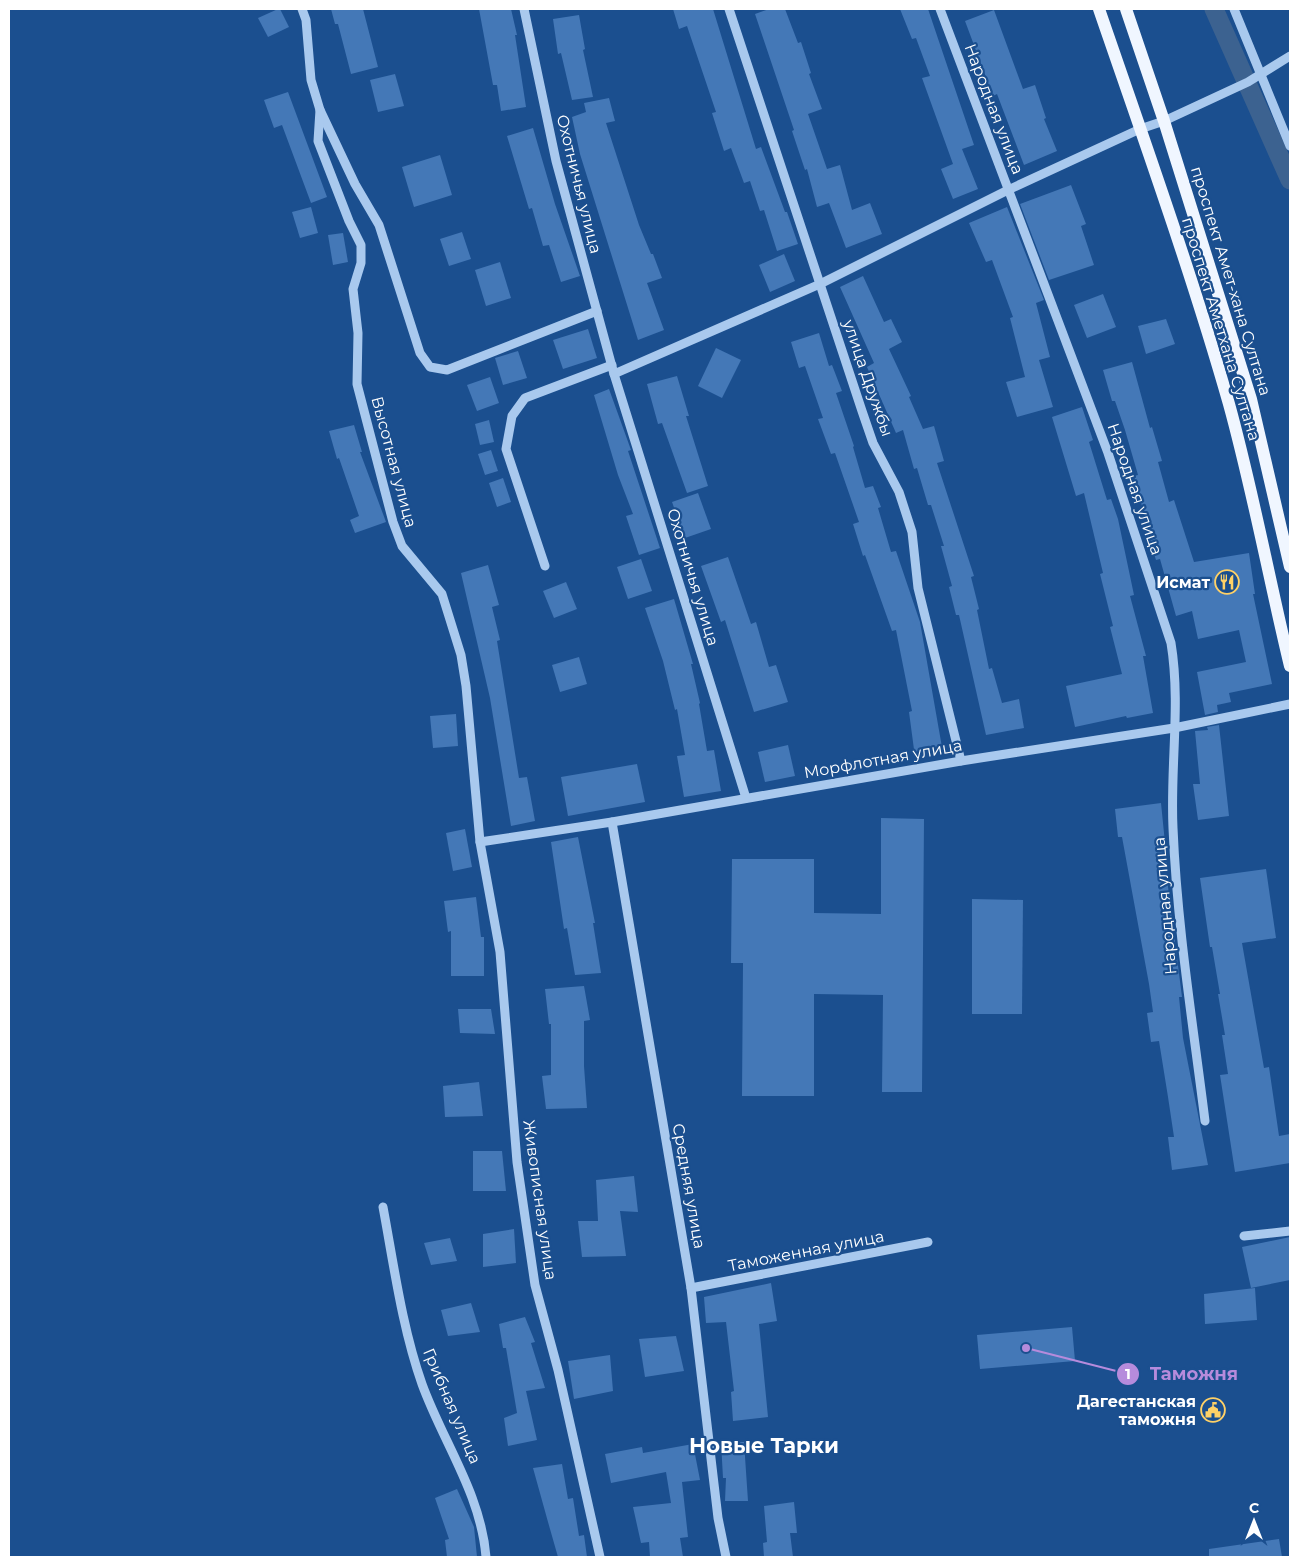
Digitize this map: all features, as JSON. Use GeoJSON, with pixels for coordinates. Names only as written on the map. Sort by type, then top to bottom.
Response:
{"type":"FeatureCollection","features":[{"type":"Feature","properties":{"kind":"main road","name":"проспект Аметхана Султана"},"geometry":{"type":"LineString","coordinates":[[1098,9],[1140,129],[1229,404],[1263,537],[1290,666]]}},
{"type":"Feature","properties":{"kind":"main road","name":"проспект Амет-хана Султана"},"geometry":{"type":"LineString","coordinates":[[1126,9],[1164,121],[1251,399],[1290,567]]}},
{"type":"Feature","properties":{"kind":"street","name":"Высотная улица"},"geometry":{"type":"LineString","coordinates":[[302,9],[306,20],[311,80],[320,110],[355,184],[379,225],[420,353],[430,367],[447,370],[597,311]]}},
{"type":"Feature","properties":{"kind":"street","name":"Охотничья улица"},"geometry":{"type":"LineString","coordinates":[[524,9],[556,161],[613,369],[746,798]]}},
{"type":"Feature","properties":{"kind":"street","name":"улица Дружбы"},"geometry":{"type":"LineString","coordinates":[[728,9],[873,443],[899,492],[912,532],[918,588],[961,761]]}},
{"type":"Feature","properties":{"kind":"street","name":"Народная улица"},"geometry":{"type":"LineString","coordinates":[[940,9],[1108,453],[1171,642],[1177,675],[1172,805],[1175,881],[1205,1121]]}},
{"type":"Feature","properties":{"kind":"street"},"geometry":{"type":"LineString","coordinates":[[1234,9],[1290,146]]}},
{"type":"Feature","properties":{"kind":"street"},"geometry":{"type":"LineString","coordinates":[[545,566],[506,449],[512,416],[525,398],[613,369],[820,284],[1008,190],[1248,82],[1290,56]]}},
{"type":"Feature","properties":{"kind":"street","name":"Высотная улица"},"geometry":{"type":"LineString","coordinates":[[320,110],[318,141],[349,222],[361,245],[361,263],[353,289],[358,334],[357,384],[393,522],[402,546],[442,594],[461,655],[466,686],[480,842]]}},
{"type":"Feature","properties":{"kind":"street","name":"Морфлотная улица"},"geometry":{"type":"LineString","coordinates":[[480,842],[612,822],[961,761],[1174,728],[1290,704]]}},
{"type":"Feature","properties":{"kind":"street","name":"Средняя улица"},"geometry":{"type":"LineString","coordinates":[[612,822],[691,1288],[718,1518],[726,1557]]}},
{"type":"Feature","properties":{"kind":"street","name":"Живописная улица"},"geometry":{"type":"LineString","coordinates":[[480,842],[500,952],[517,1162],[535,1285],[558,1370],[600,1557]]}},
{"type":"Feature","properties":{"kind":"street","name":"Грибная улица"},"geometry":{"type":"LineString","coordinates":[[383,1207],[406,1332],[423,1386],[465,1478],[485,1538],[486,1557]]}},
{"type":"Feature","properties":{"kind":"street"},"geometry":{"type":"LineString","coordinates":[[1244,1236],[1290,1231]]}},
{"type":"Feature","properties":{"kind":"street","name":"Таможенная улица"},"geometry":{"type":"LineString","coordinates":[[691,1288],[928,1242]]}},
{"type":"Feature","properties":{"kind":"building"},"geometry":{"type":"Polygon","coordinates":[[[280,9],[289,27],[268,37],[258,18],[280,9]]]}},
{"type":"Feature","properties":{"kind":"building"},"geometry":{"type":"Polygon","coordinates":[[[331,9],[363,9],[378,67],[351,74],[338,24],[335,24],[331,9]]]}},
{"type":"Feature","properties":{"kind":"building"},"geometry":{"type":"Polygon","coordinates":[[[479,9],[511,9],[517,35],[515,35],[526,107],[501,111],[497,85],[493,85],[479,9]]]}},
{"type":"Feature","properties":{"kind":"building"},"geometry":{"type":"Polygon","coordinates":[[[673,9],[713,9],[756,149],[761,147],[798,244],[777,251],[764,210],[760,211],[750,181],[744,183],[731,148],[724,151],[712,113],[716,112],[687,26],[679,29],[673,9]]]}},
{"type":"Feature","properties":{"kind":"building"},"geometry":{"type":"Polygon","coordinates":[[[769,9],[785,9],[798,43],[801,42],[811,73],[809,74],[822,109],[808,114],[827,169],[840,165],[852,210],[870,203],[882,234],[846,248],[829,203],[817,207],[807,169],[805,170],[792,131],[794,130],[755,14],[769,9]]]}},
{"type":"Feature","properties":{"kind":"building"},"geometry":{"type":"Polygon","coordinates":[[[900,9],[928,9],[974,145],[962,149],[978,189],[953,199],[941,169],[953,164],[922,78],[930,76],[916,38],[912,39],[900,9]]]}},
{"type":"Feature","properties":{"kind":"building"},"geometry":{"type":"Polygon","coordinates":[[[994,10],[1023,89],[1035,85],[1046,118],[1044,119],[1057,151],[1024,165],[997,94],[993,96],[965,21],[994,10]]]}},
{"type":"Feature","properties":{"kind":"building"},"geometry":{"type":"Polygon","coordinates":[[[579,15],[585,49],[583,50],[593,97],[572,100],[561,53],[558,54],[553,19],[579,15]]]}},
{"type":"Feature","properties":{"kind":"building"},"geometry":{"type":"Polygon","coordinates":[[[395,74],[404,106],[378,112],[370,80],[395,74]]]}},
{"type":"Feature","properties":{"kind":"building"},"geometry":{"type":"Polygon","coordinates":[[[288,92],[327,197],[311,203],[282,125],[274,128],[264,100],[288,92]]]}},
{"type":"Feature","properties":{"kind":"building"},"geometry":{"type":"Polygon","coordinates":[[[609,98],[615,121],[606,123],[639,225],[662,278],[647,283],[664,330],[638,340],[580,154],[572,117],[586,112],[584,103],[609,98]]]}},
{"type":"Feature","properties":{"kind":"building"},"geometry":{"type":"Polygon","coordinates":[[[533,128],[555,204],[580,276],[561,282],[549,245],[543,246],[532,208],[529,209],[507,136],[533,128]]]}},
{"type":"Feature","properties":{"kind":"building"},"geometry":{"type":"Polygon","coordinates":[[[440,155],[452,195],[414,207],[402,167],[440,155]]]}},
{"type":"Feature","properties":{"kind":"building"},"geometry":{"type":"Polygon","coordinates":[[[1071,185],[1086,224],[1081,226],[1094,265],[1049,280],[1020,204],[1071,185]]]}},
{"type":"Feature","properties":{"kind":"building"},"geometry":{"type":"Polygon","coordinates":[[[311,207],[318,233],[300,238],[292,212],[311,207]]]}},
{"type":"Feature","properties":{"kind":"building"},"geometry":{"type":"Polygon","coordinates":[[[1007,207],[1044,300],[1036,303],[1050,357],[1039,360],[1053,407],[1017,417],[1006,382],[1025,377],[1010,318],[1013,317],[992,260],[986,262],[969,223],[1007,207]]]}},
{"type":"Feature","properties":{"kind":"building"},"geometry":{"type":"Polygon","coordinates":[[[462,232],[471,259],[449,266],[440,239],[462,232]]]}},
{"type":"Feature","properties":{"kind":"building"},"geometry":{"type":"Polygon","coordinates":[[[343,233],[348,262],[333,265],[328,235],[343,233]]]}},
{"type":"Feature","properties":{"kind":"building"},"geometry":{"type":"Polygon","coordinates":[[[784,254],[795,281],[770,292],[759,265],[784,254]]]}},
{"type":"Feature","properties":{"kind":"building"},"geometry":{"type":"Polygon","coordinates":[[[500,262],[511,298],[486,306],[475,270],[500,262]]]}},
{"type":"Feature","properties":{"kind":"building"},"geometry":{"type":"Polygon","coordinates":[[[863,276],[884,322],[891,319],[902,342],[889,349],[911,396],[909,397],[923,429],[934,426],[944,461],[937,463],[974,576],[971,577],[979,609],[977,610],[989,669],[992,668],[1002,703],[1019,699],[1024,728],[986,735],[959,615],[956,615],[949,587],[952,586],[941,546],[944,546],[931,505],[928,505],[917,468],[914,469],[903,430],[896,433],[867,367],[874,363],[840,287],[863,276]]]}},
{"type":"Feature","properties":{"kind":"building"},"geometry":{"type":"Polygon","coordinates":[[[1103,294],[1116,327],[1087,338],[1074,305],[1103,294]]]}},
{"type":"Feature","properties":{"kind":"building"},"geometry":{"type":"Polygon","coordinates":[[[1166,319],[1175,344],[1146,354],[1138,326],[1166,319]]]}},
{"type":"Feature","properties":{"kind":"building"},"geometry":{"type":"Polygon","coordinates":[[[588,329],[597,358],[563,369],[553,340],[588,329]]]}},
{"type":"Feature","properties":{"kind":"building"},"geometry":{"type":"Polygon","coordinates":[[[819,333],[829,366],[832,365],[842,391],[836,393],[854,446],[865,488],[873,486],[881,507],[878,508],[891,552],[896,551],[920,622],[943,753],[915,757],[909,712],[912,711],[896,630],[892,631],[865,555],[863,556],[853,524],[859,522],[835,453],[831,454],[818,419],[823,418],[805,366],[799,368],[791,342],[819,333]]]}},
{"type":"Feature","properties":{"kind":"building"},"geometry":{"type":"Polygon","coordinates":[[[716,348],[741,360],[722,398],[698,386],[716,348]]]}},
{"type":"Feature","properties":{"kind":"building"},"geometry":{"type":"Polygon","coordinates":[[[518,351],[527,378],[503,385],[495,358],[518,351]]]}},
{"type":"Feature","properties":{"kind":"building"},"geometry":{"type":"Polygon","coordinates":[[[1132,362],[1150,428],[1152,427],[1162,461],[1158,462],[1169,502],[1174,500],[1194,562],[1249,553],[1255,594],[1253,594],[1272,684],[1229,693],[1231,702],[1217,705],[1218,712],[1205,715],[1197,672],[1246,662],[1239,630],[1198,639],[1192,611],[1176,616],[1160,559],[1156,560],[1140,511],[1143,510],[1134,476],[1138,475],[1125,430],[1115,401],[1112,401],[1103,370],[1132,362]]]}},
{"type":"Feature","properties":{"kind":"building"},"geometry":{"type":"Polygon","coordinates":[[[677,376],[689,416],[686,416],[708,486],[687,493],[662,423],[658,424],[647,384],[677,376]]]}},
{"type":"Feature","properties":{"kind":"building"},"geometry":{"type":"Polygon","coordinates":[[[490,377],[499,403],[477,411],[467,385],[490,377]]]}},
{"type":"Feature","properties":{"kind":"building"},"geometry":{"type":"Polygon","coordinates":[[[609,389],[631,450],[628,451],[660,548],[639,555],[626,516],[633,514],[618,475],[594,395],[609,389]]]}},
{"type":"Feature","properties":{"kind":"building"},"geometry":{"type":"Polygon","coordinates":[[[1082,407],[1093,440],[1089,442],[1107,500],[1111,499],[1118,519],[1134,595],[1130,596],[1146,656],[1143,656],[1153,713],[1127,718],[1126,716],[1075,727],[1066,686],[1122,674],[1110,627],[1113,626],[1100,574],[1103,573],[1084,493],[1076,496],[1052,417],[1082,407]]]}},
{"type":"Feature","properties":{"kind":"building"},"geometry":{"type":"Polygon","coordinates":[[[489,420],[494,442],[480,445],[475,424],[489,420]]]}},
{"type":"Feature","properties":{"kind":"building"},"geometry":{"type":"Polygon","coordinates":[[[354,425],[362,452],[360,452],[386,522],[355,533],[350,520],[359,516],[339,458],[337,459],[329,431],[354,425]]]}},
{"type":"Feature","properties":{"kind":"building"},"geometry":{"type":"Polygon","coordinates":[[[491,450],[498,471],[485,475],[478,454],[491,450]]]}},
{"type":"Feature","properties":{"kind":"building"},"geometry":{"type":"Polygon","coordinates":[[[503,478],[511,502],[497,507],[489,483],[503,478]]]}},
{"type":"Feature","properties":{"kind":"building"},"geometry":{"type":"Polygon","coordinates":[[[698,493],[711,529],[685,538],[672,502],[698,493]]]}},
{"type":"Feature","properties":{"kind":"building"},"geometry":{"type":"Polygon","coordinates":[[[728,557],[751,624],[756,622],[769,667],[776,665],[788,702],[754,712],[725,620],[721,622],[701,566],[728,557]]]}},
{"type":"Feature","properties":{"kind":"building"},"geometry":{"type":"Polygon","coordinates":[[[641,559],[652,591],[628,599],[617,567],[641,559]]]}},
{"type":"Feature","properties":{"kind":"building"},"geometry":{"type":"Polygon","coordinates":[[[488,565],[499,605],[492,607],[500,640],[497,641],[519,778],[527,777],[535,821],[511,826],[490,698],[461,573],[488,565]]]}},
{"type":"Feature","properties":{"kind":"building"},"geometry":{"type":"Polygon","coordinates":[[[566,582],[577,609],[554,618],[543,591],[566,582]]]}},
{"type":"Feature","properties":{"kind":"building"},"geometry":{"type":"Polygon","coordinates":[[[674,599],[693,664],[691,664],[700,703],[707,751],[714,750],[721,791],[684,797],[677,756],[685,755],[677,709],[675,710],[663,661],[645,608],[674,599]]]}},
{"type":"Feature","properties":{"kind":"building"},"geometry":{"type":"Polygon","coordinates":[[[579,657],[587,684],[560,692],[552,665],[579,657]]]}},
{"type":"Feature","properties":{"kind":"building"},"geometry":{"type":"Polygon","coordinates":[[[456,714],[458,746],[433,748],[430,716],[456,714]]]}},
{"type":"Feature","properties":{"kind":"building"},"geometry":{"type":"Polygon","coordinates":[[[1219,725],[1229,816],[1198,820],[1193,784],[1200,784],[1195,731],[1208,730],[1207,727],[1219,725]]]}},
{"type":"Feature","properties":{"kind":"building"},"geometry":{"type":"Polygon","coordinates":[[[788,745],[795,776],[765,782],[758,752],[788,745]]]}},
{"type":"Feature","properties":{"kind":"building"},"geometry":{"type":"Polygon","coordinates":[[[637,764],[645,802],[568,816],[561,777],[637,764]]]}},
{"type":"Feature","properties":{"kind":"building"},"geometry":{"type":"Polygon","coordinates":[[[1161,803],[1167,863],[1165,863],[1182,997],[1179,997],[1183,1038],[1208,1165],[1172,1170],[1168,1137],[1174,1137],[1168,1097],[1159,1041],[1151,1042],[1147,1013],[1153,1012],[1149,984],[1122,837],[1118,837],[1115,809],[1161,803]]]}},
{"type":"Feature","properties":{"kind":"building"},"geometry":{"type":"Polygon","coordinates":[[[881,818],[924,819],[922,1092],[882,1092],[883,995],[814,994],[814,1096],[742,1096],[743,963],[731,963],[732,859],[814,859],[814,913],[881,914],[881,818]]]}},
{"type":"Feature","properties":{"kind":"building"},"geometry":{"type":"Polygon","coordinates":[[[465,829],[472,867],[453,871],[446,833],[465,829]]]}},
{"type":"Feature","properties":{"kind":"building"},"geometry":{"type":"Polygon","coordinates":[[[578,837],[595,923],[593,923],[601,973],[575,975],[567,928],[564,929],[551,842],[578,837]]]}},
{"type":"Feature","properties":{"kind":"building"},"geometry":{"type":"Polygon","coordinates":[[[1266,869],[1276,938],[1242,943],[1264,1068],[1269,1067],[1279,1136],[1290,1134],[1290,1163],[1235,1172],[1220,1075],[1228,1074],[1222,1035],[1225,1035],[1218,994],[1220,994],[1212,947],[1210,947],[1200,878],[1266,869]]]}},
{"type":"Feature","properties":{"kind":"building"},"geometry":{"type":"Polygon","coordinates":[[[476,897],[481,937],[484,937],[484,976],[451,976],[451,931],[448,932],[444,901],[476,897]]]}},
{"type":"Feature","properties":{"kind":"building"},"geometry":{"type":"Polygon","coordinates":[[[972,899],[1023,900],[1022,1014],[972,1014],[972,899]]]}},
{"type":"Feature","properties":{"kind":"building"},"geometry":{"type":"Polygon","coordinates":[[[584,986],[590,1020],[584,1021],[584,1066],[587,1108],[546,1109],[542,1076],[551,1075],[551,1024],[549,1024],[545,989],[584,986]]]}},
{"type":"Feature","properties":{"kind":"building"},"geometry":{"type":"Polygon","coordinates":[[[458,1009],[491,1009],[495,1034],[460,1033],[458,1009]]]}},
{"type":"Feature","properties":{"kind":"building"},"geometry":{"type":"Polygon","coordinates":[[[479,1082],[483,1116],[445,1117],[443,1086],[479,1082]]]}},
{"type":"Feature","properties":{"kind":"building"},"geometry":{"type":"Polygon","coordinates":[[[473,1151],[502,1151],[506,1191],[473,1191],[473,1151]]]}},
{"type":"Feature","properties":{"kind":"building"},"geometry":{"type":"Polygon","coordinates":[[[634,1176],[638,1212],[620,1211],[626,1256],[582,1257],[578,1221],[598,1221],[596,1180],[634,1176]]]}},
{"type":"Feature","properties":{"kind":"building"},"geometry":{"type":"Polygon","coordinates":[[[514,1229],[516,1263],[483,1267],[483,1234],[514,1229]]]}},
{"type":"Feature","properties":{"kind":"building"},"geometry":{"type":"Polygon","coordinates":[[[1290,1237],[1290,1280],[1251,1288],[1242,1247],[1290,1237]]]}},
{"type":"Feature","properties":{"kind":"building"},"geometry":{"type":"Polygon","coordinates":[[[450,1238],[457,1261],[431,1265],[424,1243],[450,1238]]]}},
{"type":"Feature","properties":{"kind":"building"},"geometry":{"type":"Polygon","coordinates":[[[771,1283],[777,1321],[759,1324],[768,1417],[733,1421],[731,1392],[734,1391],[726,1322],[706,1323],[704,1297],[771,1283]]]}},
{"type":"Feature","properties":{"kind":"building"},"geometry":{"type":"Polygon","coordinates":[[[1255,1288],[1257,1320],[1205,1324],[1204,1294],[1255,1288]]]}},
{"type":"Feature","properties":{"kind":"building"},"geometry":{"type":"Polygon","coordinates":[[[471,1303],[480,1332],[448,1336],[441,1310],[471,1303]]]}},
{"type":"Feature","properties":{"kind":"building"},"geometry":{"type":"Polygon","coordinates":[[[525,1317],[535,1342],[531,1343],[545,1388],[526,1391],[537,1440],[508,1446],[504,1418],[517,1413],[506,1348],[503,1348],[499,1324],[525,1317]]]}},
{"type":"Feature","properties":{"kind":"building"},"geometry":{"type":"Polygon","coordinates":[[[1072,1327],[1075,1361],[980,1369],[977,1335],[1072,1327]]]}},
{"type":"Feature","properties":{"kind":"building"},"geometry":{"type":"Polygon","coordinates":[[[676,1336],[684,1371],[645,1377],[639,1339],[676,1336]]]}},
{"type":"Feature","properties":{"kind":"building"},"geometry":{"type":"Polygon","coordinates":[[[610,1355],[613,1391],[574,1399],[568,1361],[610,1355]]]}},
{"type":"Feature","properties":{"kind":"building"},"geometry":{"type":"Polygon","coordinates":[[[721,1442],[744,1442],[748,1501],[725,1501],[726,1478],[723,1478],[721,1442]]]}},
{"type":"Feature","properties":{"kind":"building"},"geometry":{"type":"Polygon","coordinates":[[[693,1444],[700,1480],[682,1482],[688,1537],[680,1538],[683,1557],[650,1557],[649,1542],[641,1543],[633,1507],[671,1503],[666,1472],[611,1483],[605,1454],[642,1447],[643,1453],[693,1444]]]}},
{"type":"Feature","properties":{"kind":"building"},"geometry":{"type":"Polygon","coordinates":[[[562,1464],[568,1499],[573,1498],[579,1536],[584,1535],[587,1557],[558,1557],[533,1468],[562,1464]]]}},
{"type":"Feature","properties":{"kind":"building"},"geometry":{"type":"Polygon","coordinates":[[[457,1489],[474,1527],[477,1557],[447,1557],[445,1540],[449,1539],[435,1498],[457,1489]]]}},
{"type":"Feature","properties":{"kind":"building"},"geometry":{"type":"Polygon","coordinates":[[[794,1502],[797,1533],[790,1533],[793,1557],[764,1557],[763,1543],[767,1542],[764,1506],[794,1502]]]}},
{"type":"Feature","properties":{"kind":"building"},"geometry":{"type":"Polygon","coordinates":[[[1279,1539],[1282,1557],[1209,1557],[1209,1549],[1279,1539]]]}},
{"type":"Feature","properties":{"kind":"waterway"},"geometry":{"type":"LineString","coordinates":[[1214,9],[1290,180]]}},
{"type":"Feature","properties":{"kind":"place","name":"Исмат"},"geometry":{"type":"Point","coordinates":[1227,582]}},
{"type":"Feature","properties":{"kind":"place","name":"Таможня"},"geometry":{"type":"Point","coordinates":[1026,1348]}},
{"type":"Feature","properties":{"kind":"place","name":"Дагестанская таможня"},"geometry":{"type":"Point","coordinates":[1213,1410]}},
{"type":"Feature","properties":{"kind":"district","name":"Новые Тарки"},"geometry":{"type":"Point","coordinates":[764,1445]}}]}
